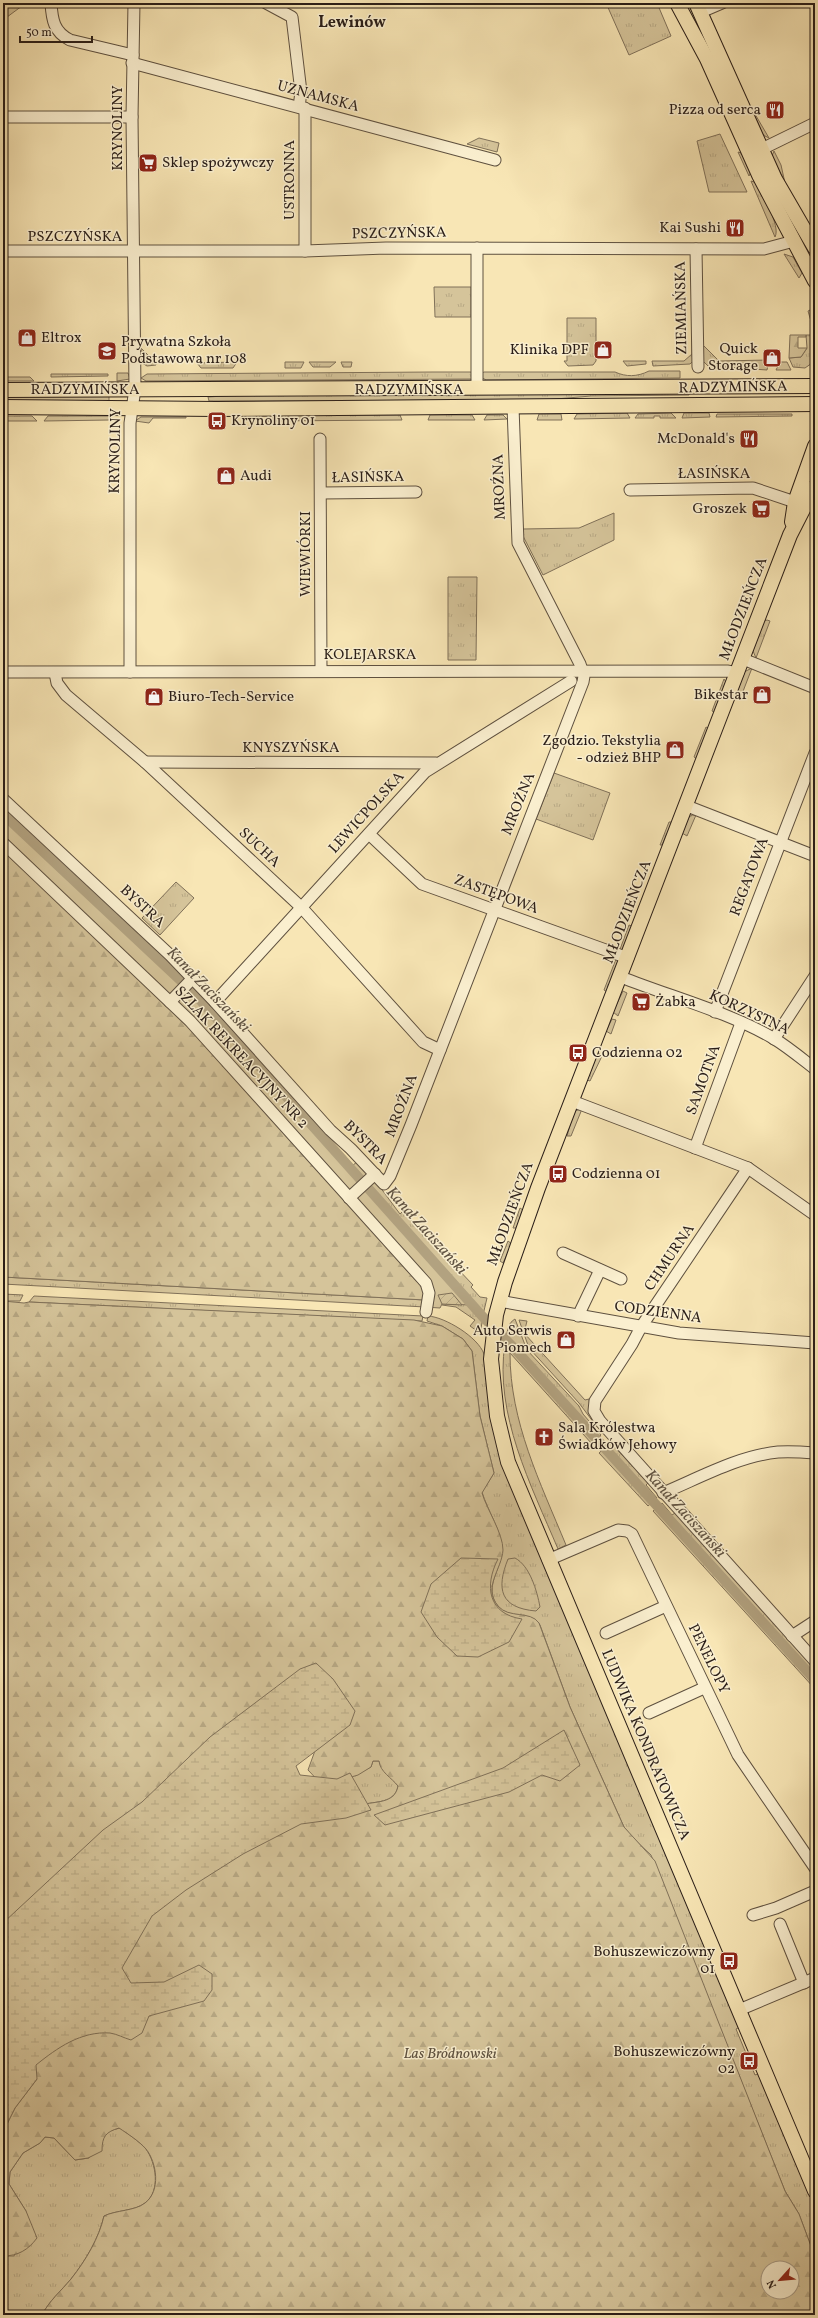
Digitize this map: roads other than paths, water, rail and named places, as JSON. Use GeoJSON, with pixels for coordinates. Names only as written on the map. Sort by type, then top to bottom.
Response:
{"type":"FeatureCollection","features":[{"type":"Feature","properties":{"kind":"main road"},"geometry":{"type":"LineString","coordinates":[[815,248],[781,190],[698,8],[679,8],[707,58],[759,175],[815,282]]}},
{"type":"Feature","properties":{"kind":"main road","name":"RADZYMIŃSKA"},"geometry":{"type":"LineString","coordinates":[[3,390],[815,386]]}},
{"type":"Feature","properties":{"kind":"main road","name":"RADZYMIŃSKA"},"geometry":{"type":"LineString","coordinates":[[3,407],[513,407],[815,404]]}},
{"type":"Feature","properties":{"kind":"main road","name":"MŁODZIEŃCZA"},"geometry":{"type":"LineString","coordinates":[[790,535],[796,502],[815,446]]}},
{"type":"Feature","properties":{"kind":"main road","name":"MŁODZIEŃCZA"},"geometry":{"type":"LineString","coordinates":[[499,1301],[538,1188],[687,806],[790,535],[815,488]]}},
{"type":"Feature","properties":{"kind":"main road","name":"LUDWIKA KONDRATOWICZA"},"geometry":{"type":"LineString","coordinates":[[499,1301],[493,1334],[492,1373],[502,1439],[511,1469],[548,1560],[815,2190]]}},
{"type":"Feature","properties":{"kind":"street","name":"UZNAMSKA"},"geometry":{"type":"LineString","coordinates":[[51,3],[54,27],[70,40],[302,108],[495,160]]}},
{"type":"Feature","properties":{"kind":"street","name":"KRYNOLINY"},"geometry":{"type":"LineString","coordinates":[[130,672],[130,408],[135,389],[132,117],[134,3]]}},
{"type":"Feature","properties":{"kind":"street","name":"USTRONNA"},"geometry":{"type":"LineString","coordinates":[[266,3],[292,17],[302,108],[305,251]]}},
{"type":"Feature","properties":{"kind":"street"},"geometry":{"type":"LineString","coordinates":[[698,8],[722,3]]}},
{"type":"Feature","properties":{"kind":"street"},"geometry":{"type":"LineString","coordinates":[[3,117],[132,117]]}},
{"type":"Feature","properties":{"kind":"street"},"geometry":{"type":"LineString","coordinates":[[762,149],[815,122]]}},
{"type":"Feature","properties":{"kind":"street","name":"PSZCZYŃSKA"},"geometry":{"type":"LineString","coordinates":[[3,251],[305,251],[477,248],[764,249],[794,241]]}},
{"type":"Feature","properties":{"kind":"street"},"geometry":{"type":"LineString","coordinates":[[477,248],[477,388]]}},
{"type":"Feature","properties":{"kind":"street","name":"ZIEMIAŃSKA"},"geometry":{"type":"LineString","coordinates":[[696,249],[698,367]]}},
{"type":"Feature","properties":{"kind":"street","name":"MROŹNA"},"geometry":{"type":"LineString","coordinates":[[384,1184],[390,1176],[440,1050],[583,682],[582,671],[518,543],[513,407]]}},
{"type":"Feature","properties":{"kind":"street","name":"WIEWIÓRKI"},"geometry":{"type":"LineString","coordinates":[[320,438],[321,670]]}},
{"type":"Feature","properties":{"kind":"street","name":"ŁASIŃSKA"},"geometry":{"type":"LineString","coordinates":[[630,490],[753,488],[796,502]]}},
{"type":"Feature","properties":{"kind":"street","name":"ŁASIŃSKA"},"geometry":{"type":"LineString","coordinates":[[321,493],[416,492]]}},
{"type":"Feature","properties":{"kind":"street"},"geometry":{"type":"LineString","coordinates":[[743,659],[815,688]]}},
{"type":"Feature","properties":{"kind":"street","name":"KOLEJARSKA"},"geometry":{"type":"LineString","coordinates":[[3,672],[55,673],[321,670],[727,671],[738,673]]}},
{"type":"Feature","properties":{"kind":"street","name":"SUCHA"},"geometry":{"type":"LineString","coordinates":[[55,673],[57,682],[66,695],[145,762],[302,908],[423,1042],[440,1050]]}},
{"type":"Feature","properties":{"kind":"street","name":"LEWICPOLSKA"},"geometry":{"type":"LineString","coordinates":[[215,1002],[425,772],[436,763],[571,681]]}},
{"type":"Feature","properties":{"kind":"street","name":"REGATOWA"},"geometry":{"type":"LineString","coordinates":[[715,1012],[815,753]]}},
{"type":"Feature","properties":{"kind":"street","name":"KNYSZYŃSKA"},"geometry":{"type":"LineString","coordinates":[[145,762],[436,763]]}},
{"type":"Feature","properties":{"kind":"street","name":"BYSTRA"},"geometry":{"type":"LineString","coordinates":[[3,799],[150,935],[191,980],[215,1002],[330,1130],[352,1149],[372,1177],[384,1184]]}},
{"type":"Feature","properties":{"kind":"street"},"geometry":{"type":"LineString","coordinates":[[687,806],[815,856]]}},
{"type":"Feature","properties":{"kind":"street","name":"ZASTĘPOWA"},"geometry":{"type":"LineString","coordinates":[[369,834],[422,884],[493,911],[628,958]]}},
{"type":"Feature","properties":{"kind":"street","name":"SZLAK REKREACYJNY NR 2"},"geometry":{"type":"LineString","coordinates":[[3,843],[195,1027],[427,1285],[429,1293],[426,1312]]}},
{"type":"Feature","properties":{"kind":"street"},"geometry":{"type":"LineString","coordinates":[[774,1039],[815,976]]}},
{"type":"Feature","properties":{"kind":"street","name":"KORZYSTNA"},"geometry":{"type":"LineString","coordinates":[[621,977],[741,1023],[774,1039],[815,1068]]}},
{"type":"Feature","properties":{"kind":"street"},"geometry":{"type":"LineString","coordinates":[[170,1002],[191,980]]}},
{"type":"Feature","properties":{"kind":"street","name":"SAMOTNA"},"geometry":{"type":"LineString","coordinates":[[695,1148],[741,1023]]}},
{"type":"Feature","properties":{"kind":"street"},"geometry":{"type":"LineString","coordinates":[[572,1101],[748,1168],[815,1215]]}},
{"type":"Feature","properties":{"kind":"street","name":"CHMURNA"},"geometry":{"type":"LineString","coordinates":[[748,1168],[641,1328],[595,1401],[594,1411],[605,1427],[663,1493],[815,1661]]}},
{"type":"Feature","properties":{"kind":"street"},"geometry":{"type":"LineString","coordinates":[[349,1198],[372,1177]]}},
{"type":"Feature","properties":{"kind":"street"},"geometry":{"type":"LineString","coordinates":[[563,1253],[621,1278]]}},
{"type":"Feature","properties":{"kind":"street"},"geometry":{"type":"LineString","coordinates":[[578,1316],[600,1270]]}},
{"type":"Feature","properties":{"kind":"street","name":"CODZIENNA"},"geometry":{"type":"LineString","coordinates":[[499,1301],[641,1328],[679,1333],[815,1343]]}},
{"type":"Feature","properties":{"kind":"street"},"geometry":{"type":"LineString","coordinates":[[663,1493],[735,1462],[779,1452],[815,1453]]}},
{"type":"Feature","properties":{"kind":"street","name":"PENELOPY"},"geometry":{"type":"LineString","coordinates":[[548,1560],[613,1532],[627,1531],[634,1538],[704,1688],[742,1761],[814,1862]]}},
{"type":"Feature","properties":{"kind":"street"},"geometry":{"type":"LineString","coordinates":[[606,1633],[666,1606]]}},
{"type":"Feature","properties":{"kind":"street"},"geometry":{"type":"LineString","coordinates":[[792,1636],[815,1622]]}},
{"type":"Feature","properties":{"kind":"street"},"geometry":{"type":"LineString","coordinates":[[648,1713],[704,1688]]}},
{"type":"Feature","properties":{"kind":"street"},"geometry":{"type":"LineString","coordinates":[[754,1915],[776,1908],[815,1891]]}},
{"type":"Feature","properties":{"kind":"street"},"geometry":{"type":"LineString","coordinates":[[780,1924],[804,1982]]}},
{"type":"Feature","properties":{"kind":"street"},"geometry":{"type":"LineString","coordinates":[[738,2010],[815,1978]]}},
{"type":"Feature","properties":{"kind":"waterway","name":"Kanał Zaciszański"},"geometry":{"type":"LineString","coordinates":[[3,814],[193,992],[483,1317],[513,1347],[815,1680]]}},
{"type":"Feature","properties":{"kind":"place","name":"Pizza od serca"},"geometry":{"type":"Point","coordinates":[775,110]}},
{"type":"Feature","properties":{"kind":"place","name":"Sklep spożywczy"},"geometry":{"type":"Point","coordinates":[148,163]}},
{"type":"Feature","properties":{"kind":"place","name":"Kai Sushi"},"geometry":{"type":"Point","coordinates":[735,228]}},
{"type":"Feature","properties":{"kind":"place","name":"Eltrox"},"geometry":{"type":"Point","coordinates":[27,338]}},
{"type":"Feature","properties":{"kind":"place","name":"Klinika DPF"},"geometry":{"type":"Point","coordinates":[603,350]}},
{"type":"Feature","properties":{"kind":"place","name":"Prywatna Szkoła Podstawowa nr 108"},"geometry":{"type":"Point","coordinates":[107,351]}},
{"type":"Feature","properties":{"kind":"place","name":"Quick Storage"},"geometry":{"type":"Point","coordinates":[772,358]}},
{"type":"Feature","properties":{"kind":"place","name":"Krynoliny 01"},"geometry":{"type":"Point","coordinates":[217,421]}},
{"type":"Feature","properties":{"kind":"place","name":"McDonald's"},"geometry":{"type":"Point","coordinates":[749,439]}},
{"type":"Feature","properties":{"kind":"place","name":"Audi"},"geometry":{"type":"Point","coordinates":[226,476]}},
{"type":"Feature","properties":{"kind":"place","name":"Groszek"},"geometry":{"type":"Point","coordinates":[761,509]}},
{"type":"Feature","properties":{"kind":"place","name":"Bikestar"},"geometry":{"type":"Point","coordinates":[762,695]}},
{"type":"Feature","properties":{"kind":"place","name":"Biuro-Tech-Service"},"geometry":{"type":"Point","coordinates":[154,697]}},
{"type":"Feature","properties":{"kind":"place","name":"Zgodzio. Tekstylia - odzież BHP"},"geometry":{"type":"Point","coordinates":[675,750]}},
{"type":"Feature","properties":{"kind":"place","name":"Żabka"},"geometry":{"type":"Point","coordinates":[641,1002]}},
{"type":"Feature","properties":{"kind":"place","name":"Codzienna 02"},"geometry":{"type":"Point","coordinates":[578,1053]}},
{"type":"Feature","properties":{"kind":"place","name":"Codzienna 01"},"geometry":{"type":"Point","coordinates":[558,1174]}},
{"type":"Feature","properties":{"kind":"place","name":"Auto Serwis Piomech"},"geometry":{"type":"Point","coordinates":[566,1340]}},
{"type":"Feature","properties":{"kind":"place","name":"Sala Królestwa Świadków Jehowy"},"geometry":{"type":"Point","coordinates":[544,1437]}},
{"type":"Feature","properties":{"kind":"place","name":"Bohuszewiczówny 01"},"geometry":{"type":"Point","coordinates":[729,1961]}},
{"type":"Feature","properties":{"kind":"place","name":"Bohuszewiczówny 02"},"geometry":{"type":"Point","coordinates":[749,2061]}},
{"type":"Feature","properties":{"kind":"district","name":"Lewinów"},"geometry":{"type":"Point","coordinates":[352,23]}},
{"type":"Feature","properties":{"kind":"park label","name":"Las Bródnowski"},"geometry":{"type":"Point","coordinates":[450,2054]}}]}
